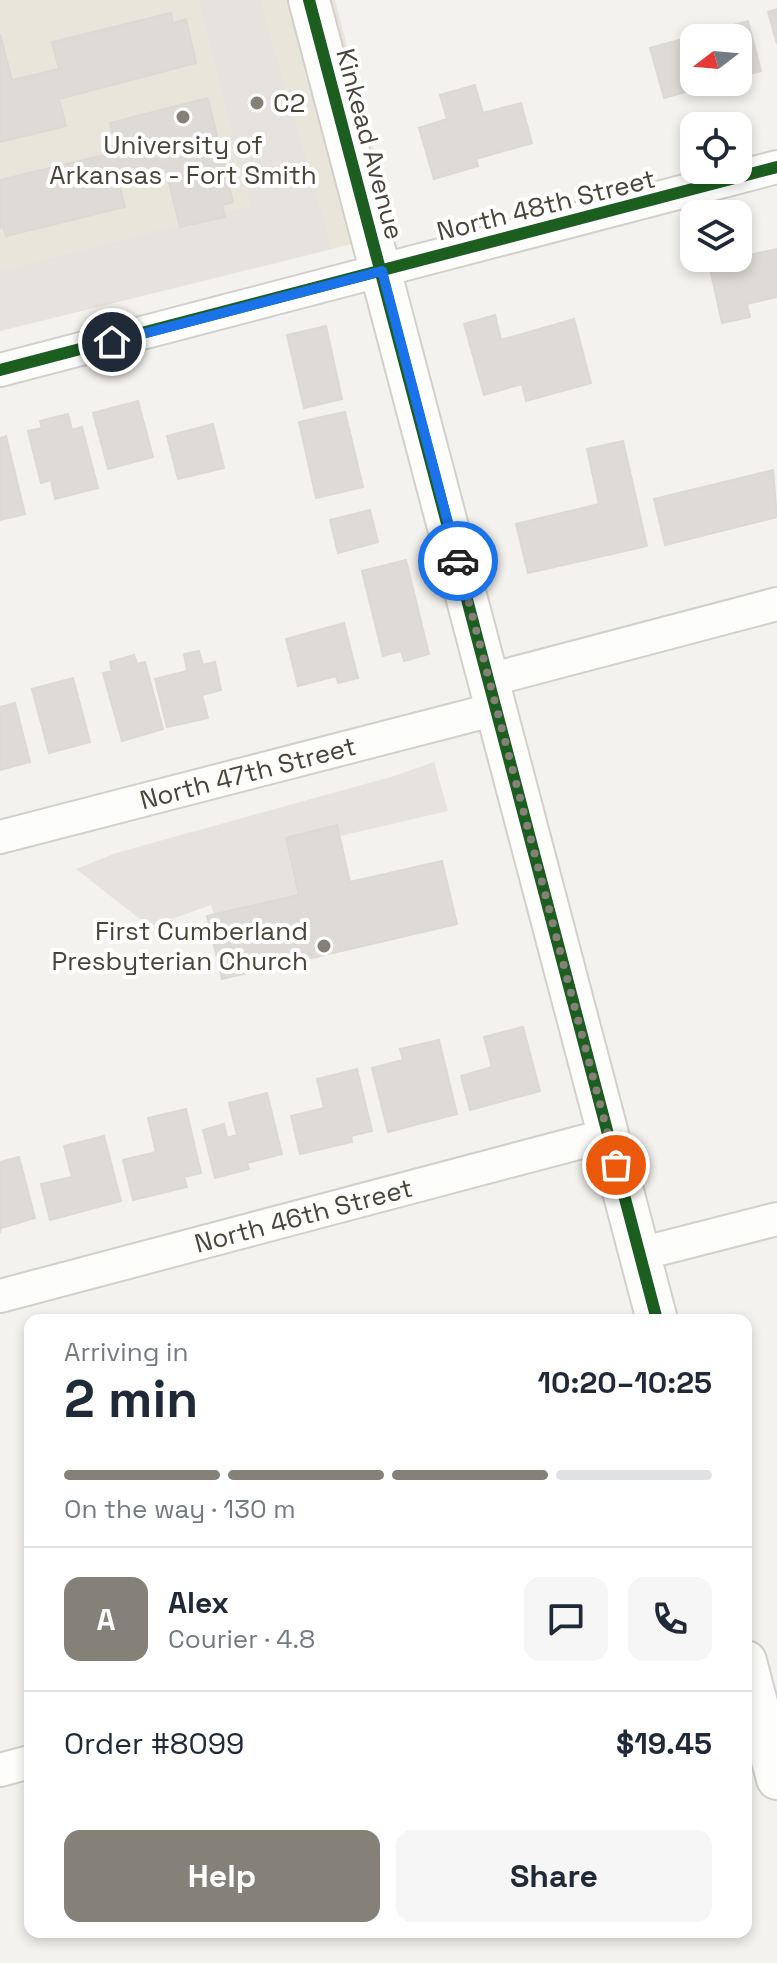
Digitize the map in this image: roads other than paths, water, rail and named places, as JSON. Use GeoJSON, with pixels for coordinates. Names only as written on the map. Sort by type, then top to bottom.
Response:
{"type":"FeatureCollection","features":[{"type":"Feature","properties":{"kind":"street","name":"Kinkead Avenue"},"geometry":{"type":"LineString","coordinates":[[309,0],[655,1314]]}},
{"type":"Feature","properties":{"kind":"street","name":"North 48th Street"},"geometry":{"type":"LineString","coordinates":[[0,370],[777,167]]}},
{"type":"Feature","properties":{"kind":"street","name":"North 47th Street"},"geometry":{"type":"LineString","coordinates":[[0,837],[493,695],[777,604]]}},
{"type":"Feature","properties":{"kind":"street","name":"North 46th Street"},"geometry":{"type":"LineString","coordinates":[[0,1296],[608,1135]]}},
{"type":"Feature","properties":{"kind":"street"},"geometry":{"type":"LineString","coordinates":[[640,1254],[777,1219]]}},
{"type":"Feature","properties":{"kind":"street"},"geometry":{"type":"LineString","coordinates":[[752,1684],[777,1779]]}},
{"type":"Feature","properties":{"kind":"street"},"geometry":{"type":"LineString","coordinates":[[0,1770],[24,1764]]}},
{"type":"Feature","properties":{"kind":"place","name":"C2"},"geometry":{"type":"Point","coordinates":[257,103]}},
{"type":"Feature","properties":{"kind":"place","name":"University of Arkansas - Fort Smith"},"geometry":{"type":"Point","coordinates":[183,117]}},
{"type":"Feature","properties":{"kind":"place","name":"First Cumberland Presbyterian Church"},"geometry":{"type":"Point","coordinates":[324,946]}}]}
